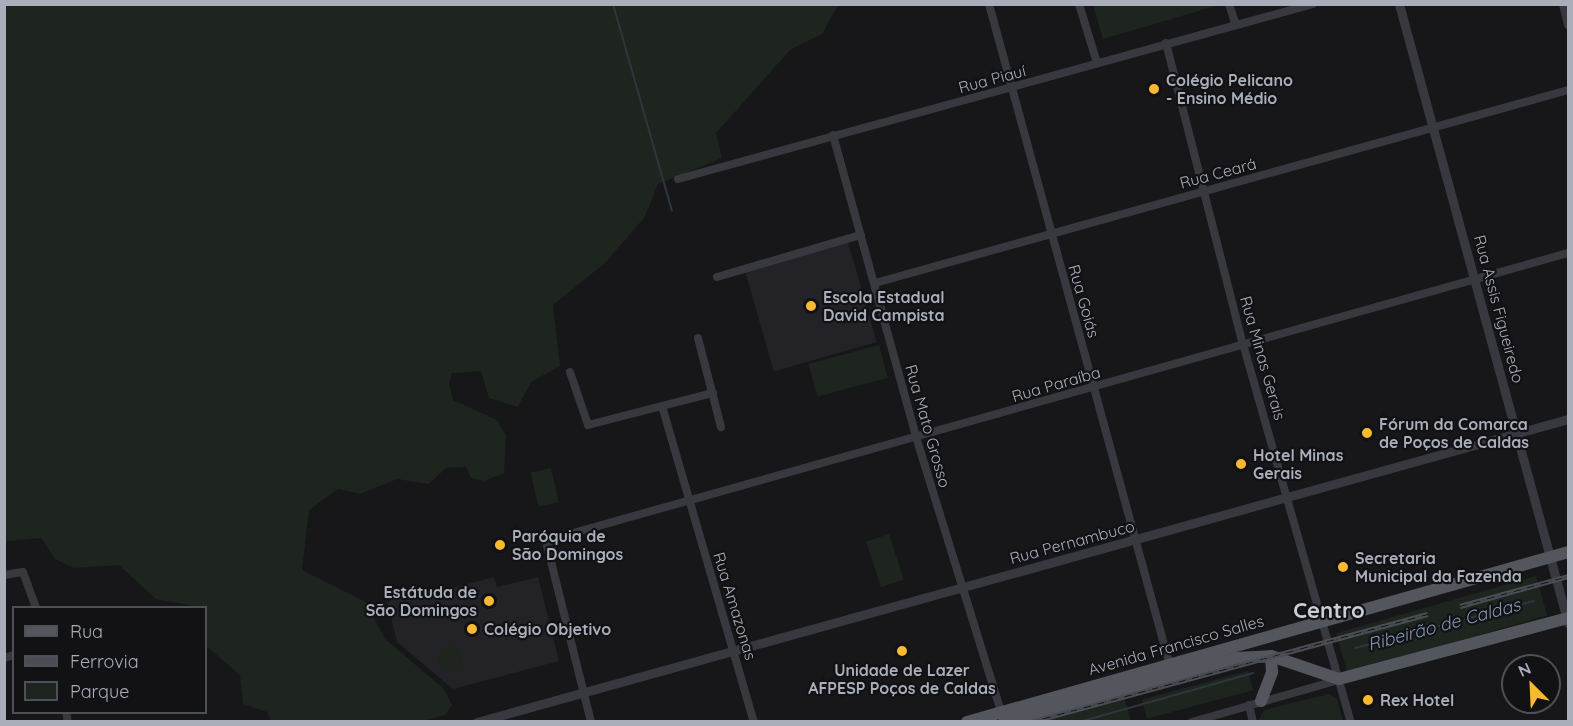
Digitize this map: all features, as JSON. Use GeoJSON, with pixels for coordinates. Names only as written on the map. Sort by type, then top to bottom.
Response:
{"type":"FeatureCollection","features":[{"type":"Feature","properties":{"kind":"main road","name":"Avenida Francisco Salles"},"geometry":{"type":"LineString","coordinates":[[967,722],[1003,718],[1325,620],[1569,552]]}},
{"type":"Feature","properties":{"kind":"main road"},"geometry":{"type":"LineString","coordinates":[[1339,679],[1568,619]]}},
{"type":"Feature","properties":{"kind":"main road","name":"Avenida Francisco Salles"},"geometry":{"type":"LineString","coordinates":[[1170,669],[1236,657],[1271,656],[1339,679]]}},
{"type":"Feature","properties":{"kind":"main road"},"geometry":{"type":"LineString","coordinates":[[1255,703],[1272,672],[1271,656]]}},
{"type":"Feature","properties":{"kind":"street","name":"Rua Goiás"},"geometry":{"type":"LineString","coordinates":[[989,4],[1050,232],[1138,540],[1170,669]]}},
{"type":"Feature","properties":{"kind":"street"},"geometry":{"type":"LineString","coordinates":[[1079,4],[1097,63]]}},
{"type":"Feature","properties":{"kind":"street"},"geometry":{"type":"LineString","coordinates":[[1229,4],[1236,25]]}},
{"type":"Feature","properties":{"kind":"street","name":"Rua Piauí"},"geometry":{"type":"LineString","coordinates":[[678,179],[1313,4]]}},
{"type":"Feature","properties":{"kind":"street","name":"Rua Assis Figueiredo"},"geometry":{"type":"LineString","coordinates":[[1399,4],[1568,619]]}},
{"type":"Feature","properties":{"kind":"street"},"geometry":{"type":"LineString","coordinates":[[1563,4],[1569,24]]}},
{"type":"Feature","properties":{"kind":"street","name":"Rua Minas Gerais"},"geometry":{"type":"LineString","coordinates":[[1166,43],[1202,192],[1243,344],[1291,497],[1351,722]]}},
{"type":"Feature","properties":{"kind":"street","name":"Rua Ceará"},"geometry":{"type":"LineString","coordinates":[[875,283],[1050,232],[1569,90]]}},
{"type":"Feature","properties":{"kind":"street","name":"Rua Mato Grosso"},"geometry":{"type":"LineString","coordinates":[[833,135],[916,437],[1003,718]]}},
{"type":"Feature","properties":{"kind":"street"},"geometry":{"type":"LineString","coordinates":[[717,277],[861,235]]}},
{"type":"Feature","properties":{"kind":"street","name":"Rua Paraíba"},"geometry":{"type":"LineString","coordinates":[[583,691],[547,545],[552,539],[1569,253]]}},
{"type":"Feature","properties":{"kind":"street"},"geometry":{"type":"LineString","coordinates":[[698,338],[722,426]]}},
{"type":"Feature","properties":{"kind":"street"},"geometry":{"type":"LineString","coordinates":[[570,372],[585,424],[713,393]]}},
{"type":"Feature","properties":{"kind":"street","name":"Rua Amazonas"},"geometry":{"type":"LineString","coordinates":[[663,406],[753,722]]}},
{"type":"Feature","properties":{"kind":"street","name":"Rua Pernambuco"},"geometry":{"type":"LineString","coordinates":[[477,722],[1569,419]]}},
{"type":"Feature","properties":{"kind":"street"},"geometry":{"type":"LineString","coordinates":[[4,575],[23,572],[35,606]]}},
{"type":"Feature","properties":{"kind":"street"},"geometry":{"type":"LineString","coordinates":[[1192,722],[1339,679]]}},
{"type":"Feature","properties":{"kind":"street"},"geometry":{"type":"LineString","coordinates":[[583,691],[591,722]]}},
{"type":"Feature","properties":{"kind":"street"},"geometry":{"type":"LineString","coordinates":[[1253,722],[1255,703]]}},
{"type":"Feature","properties":{"kind":"shaded area","name":"Escola Estadual David Campista"},"geometry":{"type":"Polygon","coordinates":[[[848,242],[877,342],[774,371],[745,271],[848,242]]]}},
{"type":"Feature","properties":{"kind":"shaded area","name":"Colégio Objetivo"},"geometry":{"type":"Polygon","coordinates":[[[494,577],[497,587],[538,577],[559,661],[453,689],[397,642],[386,597],[404,592],[406,600],[494,577]]]}},
{"type":"Feature","properties":{"kind":"green space"},"geometry":{"type":"Polygon","coordinates":[[[1219,4],[1103,39],[1093,5],[1219,4]]]}},
{"type":"Feature","properties":{"kind":"green space"},"geometry":{"type":"Polygon","coordinates":[[[4,5],[838,5],[822,34],[791,49],[716,133],[722,158],[658,184],[644,218],[605,263],[553,305],[560,366],[531,382],[518,407],[489,398],[481,371],[452,373],[449,384],[453,400],[497,420],[506,435],[504,473],[484,481],[471,478],[466,467],[446,468],[429,484],[397,479],[360,494],[338,489],[309,510],[302,570],[366,602],[385,639],[443,688],[452,705],[445,715],[420,722],[271,721],[267,712],[243,704],[240,675],[207,647],[207,606],[156,599],[119,565],[74,568],[55,559],[41,538],[5,541],[4,5]]]}},
{"type":"Feature","properties":{"kind":"green space"},"geometry":{"type":"Polygon","coordinates":[[[879,345],[888,378],[817,397],[808,364],[879,345]]]}},
{"type":"Feature","properties":{"kind":"green space"},"geometry":{"type":"Polygon","coordinates":[[[551,468],[559,502],[538,507],[531,473],[551,468]]]}},
{"type":"Feature","properties":{"kind":"green space"},"geometry":{"type":"Polygon","coordinates":[[[889,534],[904,580],[881,587],[866,541],[889,534]]]}},
{"type":"Feature","properties":{"kind":"green space"},"geometry":{"type":"Polygon","coordinates":[[[1536,576],[1547,615],[1347,673],[1336,633],[1536,576]]]}},
{"type":"Feature","properties":{"kind":"green space"},"geometry":{"type":"Polygon","coordinates":[[[450,646],[458,650],[462,658],[458,666],[450,670],[442,666],[438,658],[442,650],[450,646]]]}},
{"type":"Feature","properties":{"kind":"green space"},"geometry":{"type":"Polygon","coordinates":[[[1248,671],[1253,690],[1147,719],[1142,699],[1248,671]]]}},
{"type":"Feature","properties":{"kind":"green space"},"geometry":{"type":"Polygon","coordinates":[[[1123,692],[1131,721],[1020,722],[1123,692]]]}},
{"type":"Feature","properties":{"kind":"green space"},"geometry":{"type":"Polygon","coordinates":[[[1329,694],[1337,699],[1343,721],[1258,721],[1264,710],[1329,694]]]}},
{"type":"Feature","properties":{"kind":"waterway"},"geometry":{"type":"LineString","coordinates":[[613,4],[672,211]]}},
{"type":"Feature","properties":{"kind":"waterway","name":"Ribeirão de Caldas"},"geometry":{"type":"LineString","coordinates":[[1355,648],[1534,601]]}},
{"type":"Feature","properties":{"kind":"waterway","name":"Ribeirão de Caldas"},"geometry":{"type":"LineString","coordinates":[[1079,722],[1253,673]]}},
{"type":"Feature","properties":{"kind":"railway"},"geometry":{"type":"LineString","coordinates":[[1460,606],[1568,576]]}},
{"type":"Feature","properties":{"kind":"railway"},"geometry":{"type":"LineString","coordinates":[[1030,722],[1428,614]]}},
{"type":"Feature","properties":{"kind":"place","name":"Colégio Pelicano - Ensino Médio"},"geometry":{"type":"Point","coordinates":[1154,89]}},
{"type":"Feature","properties":{"kind":"place","name":"Escola Estadual David Campista"},"geometry":{"type":"Point","coordinates":[811,306]}},
{"type":"Feature","properties":{"kind":"place","name":"Fórum da Comarca de Poços de Caldas"},"geometry":{"type":"Point","coordinates":[1367,433]}},
{"type":"Feature","properties":{"kind":"place","name":"Hotel Minas Gerais"},"geometry":{"type":"Point","coordinates":[1241,464]}},
{"type":"Feature","properties":{"kind":"place","name":"Paróquia de São Domingos"},"geometry":{"type":"Point","coordinates":[500,545]}},
{"type":"Feature","properties":{"kind":"place","name":"Secretaria Municipal da Fazenda"},"geometry":{"type":"Point","coordinates":[1343,567]}},
{"type":"Feature","properties":{"kind":"place","name":"Estátuda de São Domingos"},"geometry":{"type":"Point","coordinates":[489,601]}},
{"type":"Feature","properties":{"kind":"place","name":"Colégio Objetivo"},"geometry":{"type":"Point","coordinates":[472,629]}},
{"type":"Feature","properties":{"kind":"place","name":"Unidade de Lazer AFPESP Poços de Caldas"},"geometry":{"type":"Point","coordinates":[902,651]}},
{"type":"Feature","properties":{"kind":"place","name":"Rex Hotel"},"geometry":{"type":"Point","coordinates":[1368,700]}},
{"type":"Feature","properties":{"kind":"district","name":"Centro"},"geometry":{"type":"Point","coordinates":[1329,611]}}]}
